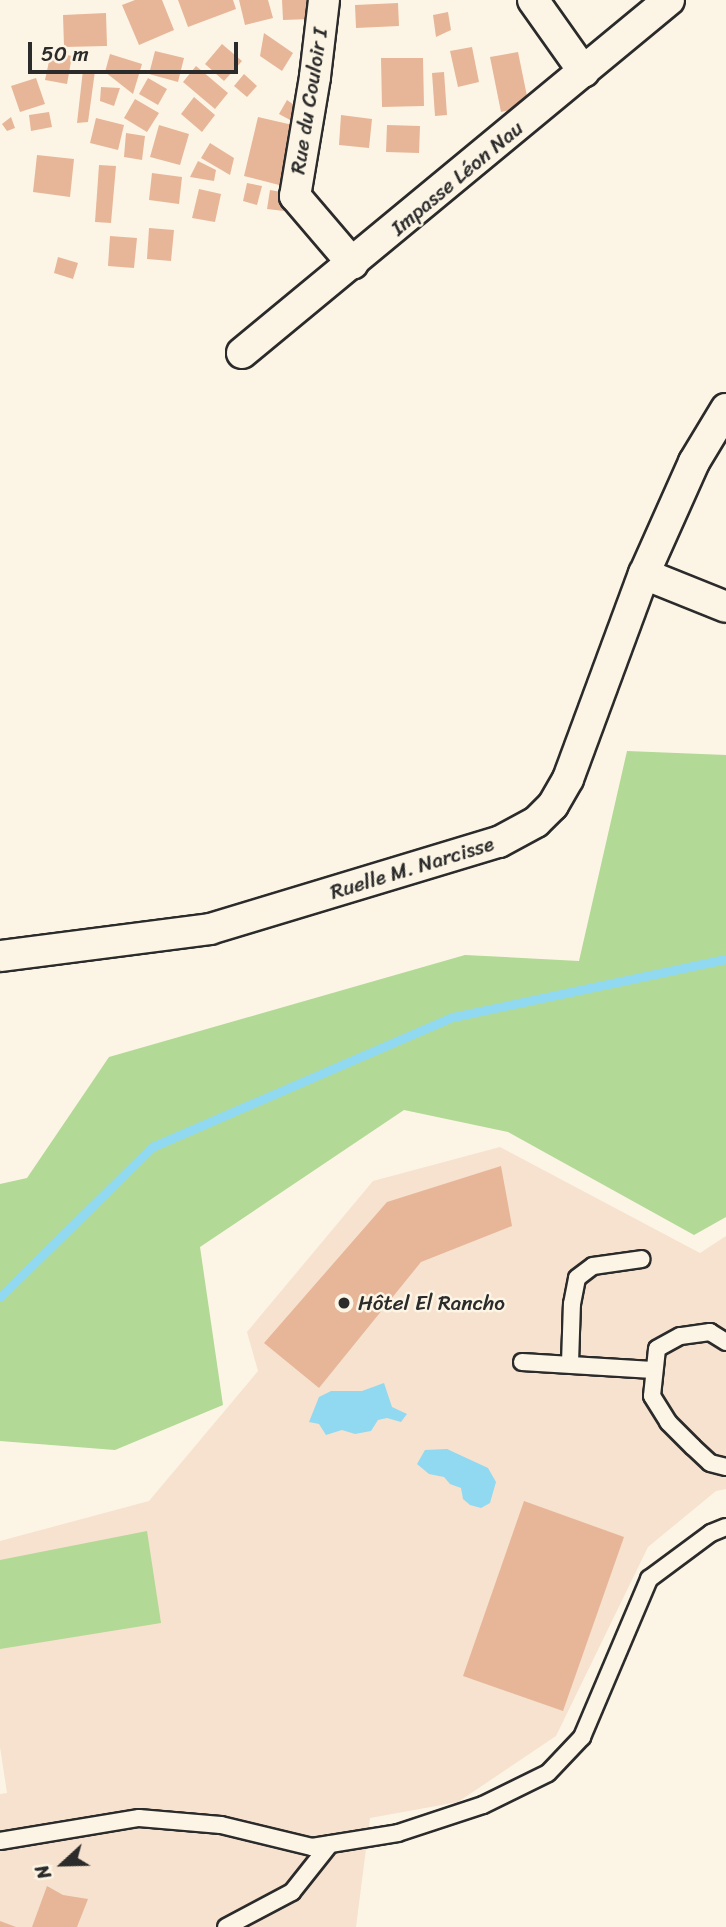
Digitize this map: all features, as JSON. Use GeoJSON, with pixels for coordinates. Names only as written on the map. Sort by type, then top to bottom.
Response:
{"type":"FeatureCollection","features":[{"type":"Feature","properties":{"kind":"street","name":"Rue du Couloir I"},"geometry":{"type":"LineString","coordinates":[[324,0],[315,77],[295,197],[354,264]]}},
{"type":"Feature","properties":{"kind":"street"},"geometry":{"type":"LineString","coordinates":[[533,0],[584,72]]}},
{"type":"Feature","properties":{"kind":"street","name":"Impasse Léon Nau"},"geometry":{"type":"LineString","coordinates":[[242,353],[354,264],[669,0]]}},
{"type":"Feature","properties":{"kind":"street","name":"Ruelle M. Narcisse"},"geometry":{"type":"LineString","coordinates":[[0,956],[210,929],[499,842],[536,822],[553,805],[568,779],[644,573],[694,462],[726,409]]}},
{"type":"Feature","properties":{"kind":"street"},"geometry":{"type":"LineString","coordinates":[[644,573],[726,607]]}},
{"type":"Feature","properties":{"kind":"lane"},"geometry":{"type":"LineString","coordinates":[[570,1363],[572,1304],[577,1278],[593,1266],[642,1259]]}},
{"type":"Feature","properties":{"kind":"lane"},"geometry":{"type":"LineString","coordinates":[[726,1342],[710,1332],[680,1336],[657,1349],[652,1396],[668,1422],[710,1462],[726,1467]]}},
{"type":"Feature","properties":{"kind":"lane"},"geometry":{"type":"LineString","coordinates":[[522,1362],[653,1370]]}},
{"type":"Feature","properties":{"kind":"lane"},"geometry":{"type":"LineString","coordinates":[[0,1841],[139,1818],[221,1825],[313,1847],[398,1833],[483,1805],[548,1773],[582,1737],[649,1579],[711,1533],[726,1527]]}},
{"type":"Feature","properties":{"kind":"lane"},"geometry":{"type":"LineString","coordinates":[[232,1925],[292,1892],[330,1844]]}},
{"type":"Feature","properties":{"kind":"shaded area"},"geometry":{"type":"Polygon","coordinates":[[[500,1147],[700,1253],[726,1236],[726,1489],[716,1491],[648,1547],[556,1736],[458,1802],[370,1818],[356,1927],[0,1927],[0,1794],[7,1793],[0,1747],[0,1541],[149,1501],[258,1371],[247,1332],[373,1181],[500,1147]]]}},
{"type":"Feature","properties":{"kind":"green space"},"geometry":{"type":"Polygon","coordinates":[[[627,751],[726,755],[726,1217],[694,1235],[508,1132],[404,1110],[200,1247],[223,1405],[115,1450],[0,1441],[0,1184],[27,1178],[109,1057],[465,955],[579,961],[627,751]]]}},
{"type":"Feature","properties":{"kind":"green space"},"geometry":{"type":"Polygon","coordinates":[[[147,1531],[161,1623],[0,1649],[0,1560],[147,1531]]]}},
{"type":"Feature","properties":{"kind":"water"},"geometry":{"type":"Polygon","coordinates":[[[384,1383],[392,1407],[407,1414],[401,1422],[387,1418],[378,1420],[371,1431],[355,1434],[342,1430],[326,1435],[319,1424],[309,1422],[319,1397],[331,1391],[362,1391],[384,1383]]]}},
{"type":"Feature","properties":{"kind":"water"},"geometry":{"type":"Polygon","coordinates":[[[447,1449],[488,1468],[496,1482],[490,1503],[481,1508],[470,1505],[463,1499],[461,1488],[450,1484],[444,1477],[429,1474],[417,1464],[425,1450],[447,1449]]]}},
{"type":"Feature","properties":{"kind":"building"},"geometry":{"type":"Polygon","coordinates":[[[135,0],[162,0],[174,30],[139,45],[122,5],[135,0]]]}},
{"type":"Feature","properties":{"kind":"building"},"geometry":{"type":"Polygon","coordinates":[[[178,0],[233,0],[236,9],[188,27],[178,0]]]}},
{"type":"Feature","properties":{"kind":"building"},"geometry":{"type":"Polygon","coordinates":[[[239,0],[268,0],[273,18],[245,25],[239,0]]]}},
{"type":"Feature","properties":{"kind":"building"},"geometry":{"type":"Polygon","coordinates":[[[282,0],[309,0],[310,19],[283,20],[282,0]]]}},
{"type":"Feature","properties":{"kind":"building"},"geometry":{"type":"Polygon","coordinates":[[[398,3],[399,26],[356,28],[355,5],[398,3]]]}},
{"type":"Feature","properties":{"kind":"building"},"geometry":{"type":"Polygon","coordinates":[[[448,12],[451,30],[436,37],[433,15],[448,12]]]}},
{"type":"Feature","properties":{"kind":"building"},"geometry":{"type":"Polygon","coordinates":[[[106,13],[107,46],[64,47],[63,15],[106,13]]]}},
{"type":"Feature","properties":{"kind":"building"},"geometry":{"type":"Polygon","coordinates":[[[264,33],[293,53],[282,71],[260,56],[264,33]]]}},
{"type":"Feature","properties":{"kind":"building"},"geometry":{"type":"Polygon","coordinates":[[[222,44],[242,61],[224,81],[205,64],[222,44]]]}},
{"type":"Feature","properties":{"kind":"building"},"geometry":{"type":"Polygon","coordinates":[[[472,47],[479,82],[458,87],[450,51],[472,47]]]}},
{"type":"Feature","properties":{"kind":"building"},"geometry":{"type":"Polygon","coordinates":[[[155,51],[184,58],[178,82],[149,74],[155,51]]]}},
{"type":"Feature","properties":{"kind":"building"},"geometry":{"type":"Polygon","coordinates":[[[51,52],[72,56],[67,84],[45,80],[51,52]]]}},
{"type":"Feature","properties":{"kind":"building"},"geometry":{"type":"Polygon","coordinates":[[[518,52],[529,106],[501,112],[490,57],[518,52]]]}},
{"type":"Feature","properties":{"kind":"building"},"geometry":{"type":"Polygon","coordinates":[[[110,54],[142,64],[133,94],[105,72],[110,54]]]}},
{"type":"Feature","properties":{"kind":"building"},"geometry":{"type":"Polygon","coordinates":[[[381,58],[423,58],[424,106],[382,107],[381,58]]]}},
{"type":"Feature","properties":{"kind":"building"},"geometry":{"type":"Polygon","coordinates":[[[196,66],[228,93],[215,109],[183,82],[196,66]]]}},
{"type":"Feature","properties":{"kind":"building"},"geometry":{"type":"Polygon","coordinates":[[[83,70],[95,71],[88,122],[77,123],[83,70]]]}},
{"type":"Feature","properties":{"kind":"building"},"geometry":{"type":"Polygon","coordinates":[[[444,72],[447,115],[435,116],[432,73],[444,72]]]}},
{"type":"Feature","properties":{"kind":"building"},"geometry":{"type":"Polygon","coordinates":[[[244,74],[257,86],[247,97],[234,86],[244,74]]]}},
{"type":"Feature","properties":{"kind":"building"},"geometry":{"type":"Polygon","coordinates":[[[36,78],[45,104],[20,112],[11,86],[36,78]]]}},
{"type":"Feature","properties":{"kind":"building"},"geometry":{"type":"Polygon","coordinates":[[[148,78],[167,89],[158,105],[139,94],[148,78]]]}},
{"type":"Feature","properties":{"kind":"building"},"geometry":{"type":"Polygon","coordinates":[[[101,87],[120,88],[114,106],[100,101],[101,87]]]}},
{"type":"Feature","properties":{"kind":"building"},"geometry":{"type":"Polygon","coordinates":[[[194,97],[215,115],[202,132],[181,114],[194,97]]]}},
{"type":"Feature","properties":{"kind":"building"},"geometry":{"type":"Polygon","coordinates":[[[135,99],[159,113],[147,132],[124,118],[135,99]]]}},
{"type":"Feature","properties":{"kind":"building"},"geometry":{"type":"Polygon","coordinates":[[[287,100],[300,109],[292,121],[279,114],[287,100]]]}},
{"type":"Feature","properties":{"kind":"building"},"geometry":{"type":"Polygon","coordinates":[[[49,112],[52,127],[31,131],[29,115],[49,112]]]}},
{"type":"Feature","properties":{"kind":"building"},"geometry":{"type":"Polygon","coordinates":[[[341,115],[372,119],[369,148],[339,145],[341,115]]]}},
{"type":"Feature","properties":{"kind":"building"},"geometry":{"type":"Polygon","coordinates":[[[11,117],[15,128],[7,131],[2,124],[11,117]]]}},
{"type":"Feature","properties":{"kind":"building"},"geometry":{"type":"Polygon","coordinates":[[[258,117],[297,126],[283,186],[244,176],[258,117]]]}},
{"type":"Feature","properties":{"kind":"building"},"geometry":{"type":"Polygon","coordinates":[[[96,118],[124,125],[118,150],[90,143],[96,118]]]}},
{"type":"Feature","properties":{"kind":"building"},"geometry":{"type":"Polygon","coordinates":[[[159,125],[189,134],[180,165],[150,157],[159,125]]]}},
{"type":"Feature","properties":{"kind":"building"},"geometry":{"type":"Polygon","coordinates":[[[387,125],[420,126],[419,153],[386,152],[387,125]]]}},
{"type":"Feature","properties":{"kind":"building"},"geometry":{"type":"Polygon","coordinates":[[[126,133],[145,136],[142,160],[124,157],[126,133]]]}},
{"type":"Feature","properties":{"kind":"building"},"geometry":{"type":"Polygon","coordinates":[[[210,143],[234,158],[230,175],[201,158],[210,143]]]}},
{"type":"Feature","properties":{"kind":"building"},"geometry":{"type":"Polygon","coordinates":[[[37,155],[74,159],[70,197],[33,192],[37,155]]]}},
{"type":"Feature","properties":{"kind":"building"},"geometry":{"type":"Polygon","coordinates":[[[198,161],[216,170],[214,181],[190,177],[198,161]]]}},
{"type":"Feature","properties":{"kind":"building"},"geometry":{"type":"Polygon","coordinates":[[[99,165],[116,166],[111,223],[95,222],[99,165]]]}},
{"type":"Feature","properties":{"kind":"building"},"geometry":{"type":"Polygon","coordinates":[[[152,173],[182,177],[179,204],[149,200],[152,173]]]}},
{"type":"Feature","properties":{"kind":"building"},"geometry":{"type":"Polygon","coordinates":[[[247,183],[262,186],[257,205],[243,201],[247,183]]]}},
{"type":"Feature","properties":{"kind":"building"},"geometry":{"type":"Polygon","coordinates":[[[199,189],[221,194],[215,222],[192,218],[199,189]]]}},
{"type":"Feature","properties":{"kind":"building"},"geometry":{"type":"Polygon","coordinates":[[[270,190],[287,193],[284,211],[267,209],[270,190]]]}},
{"type":"Feature","properties":{"kind":"building"},"geometry":{"type":"Polygon","coordinates":[[[149,228],[174,230],[171,261],[147,259],[149,228]]]}},
{"type":"Feature","properties":{"kind":"building"},"geometry":{"type":"Polygon","coordinates":[[[110,236],[137,238],[134,268],[108,266],[110,236]]]}},
{"type":"Feature","properties":{"kind":"building"},"geometry":{"type":"Polygon","coordinates":[[[58,257],[78,263],[73,279],[54,273],[58,257]]]}},
{"type":"Feature","properties":{"kind":"building","name":"Hôtel El Rancho"},"geometry":{"type":"Polygon","coordinates":[[[501,1166],[512,1226],[421,1262],[319,1388],[264,1343],[387,1202],[501,1166]]]}},
{"type":"Feature","properties":{"kind":"building"},"geometry":{"type":"Polygon","coordinates":[[[524,1501],[624,1537],[563,1711],[463,1676],[524,1501]]]}},
{"type":"Feature","properties":{"kind":"building"},"geometry":{"type":"Polygon","coordinates":[[[47,1886],[63,1895],[88,1899],[77,1927],[32,1927],[47,1886]]]}},
{"type":"Feature","properties":{"kind":"building"},"geometry":{"type":"Polygon","coordinates":[[[0,1921],[16,1927],[0,1927],[0,1921]]]}},
{"type":"Feature","properties":{"kind":"waterway"},"geometry":{"type":"LineString","coordinates":[[0,1297],[152,1147],[453,1017],[726,959]]}},
{"type":"Feature","properties":{"kind":"place","name":"Hôtel El Rancho"},"geometry":{"type":"Point","coordinates":[344,1303]}}]}
